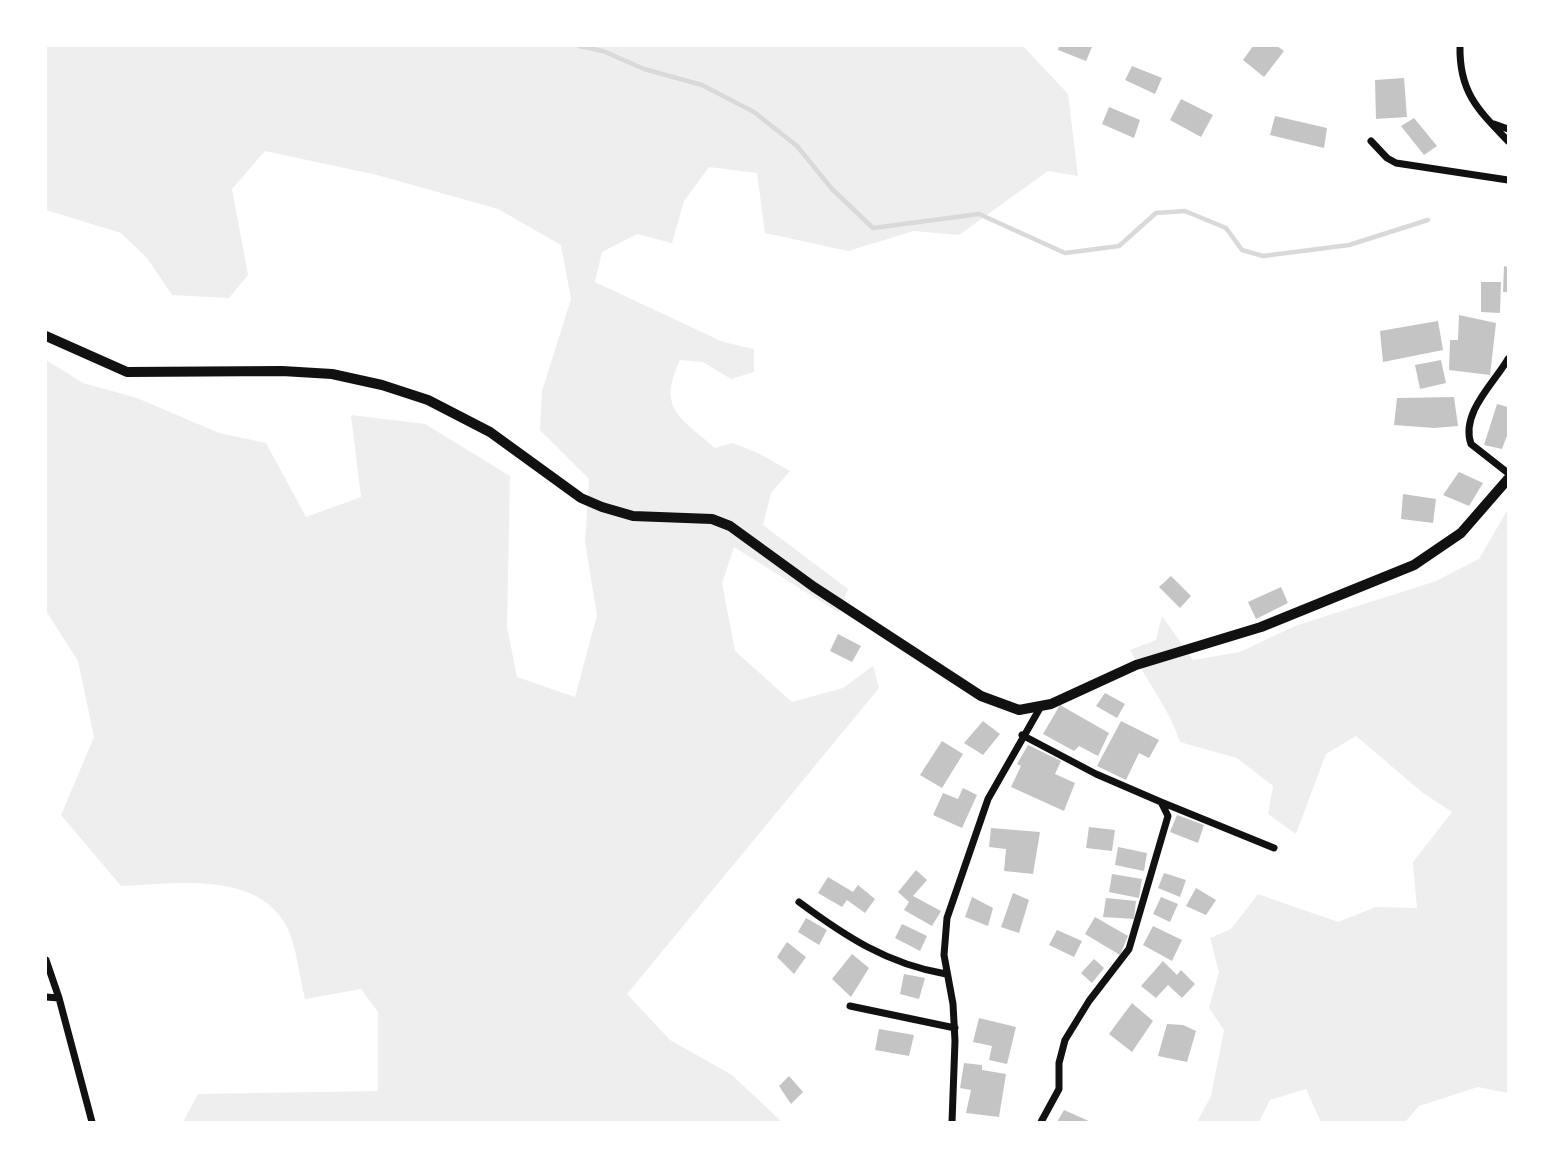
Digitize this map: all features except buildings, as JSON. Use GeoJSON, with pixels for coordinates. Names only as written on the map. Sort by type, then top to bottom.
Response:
{"type":"FeatureCollection","features":[{"type":"Feature","properties":{"kind":"street"},"geometry":{"type":"LineString","coordinates":[[1460,46],[1467,92],[1477,110],[1508,141]]}},
{"type":"Feature","properties":{"kind":"street"},"geometry":{"type":"LineString","coordinates":[[1490,122],[1508,129]]}},
{"type":"Feature","properties":{"kind":"street"},"geometry":{"type":"LineString","coordinates":[[1371,141],[1387,158],[1396,163],[1508,180]]}},
{"type":"Feature","properties":{"kind":"street"},"geometry":{"type":"LineString","coordinates":[[46,336],[128,372],[282,371],[332,374],[383,385],[428,400],[490,432],[591,503],[633,516],[712,519],[730,526],[814,587],[981,696],[1007,708],[1040,708],[1136,665],[1261,627],[1414,565],[1461,533],[1508,479]]}},
{"type":"Feature","properties":{"kind":"street"},"geometry":{"type":"LineString","coordinates":[[1508,359],[1484,394],[1469,434],[1471,444],[1508,473]]}},
{"type":"Feature","properties":{"kind":"street"},"geometry":{"type":"LineString","coordinates":[[952,1122],[955,1028],[946,974],[944,937],[947,918],[979,821],[999,776],[1040,708]]}},
{"type":"Feature","properties":{"kind":"street"},"geometry":{"type":"LineString","coordinates":[[1022,735],[1096,774],[1274,848]]}},
{"type":"Feature","properties":{"kind":"street"},"geometry":{"type":"LineString","coordinates":[[1041,1122],[1059,1090],[1059,1063],[1065,1040],[1089,1001],[1122,961],[1135,935],[1167,823],[1167,812],[1161,802]]}},
{"type":"Feature","properties":{"kind":"street"},"geometry":{"type":"LineString","coordinates":[[799,902],[860,945],[884,957],[946,974]]}},
{"type":"Feature","properties":{"kind":"street"},"geometry":{"type":"LineString","coordinates":[[46,960],[59,998],[92,1122]]}},
{"type":"Feature","properties":{"kind":"street"},"geometry":{"type":"LineString","coordinates":[[46,998],[59,998]]}},
{"type":"Feature","properties":{"kind":"street"},"geometry":{"type":"LineString","coordinates":[[850,1006],[955,1028]]}},
{"type":"Feature","properties":{"kind":"shaded area"},"geometry":{"type":"Polygon","coordinates":[[[46,46],[1023,46],[1068,94],[1078,176],[1048,171],[959,235],[914,231],[848,251],[765,233],[757,173],[709,167],[684,201],[672,243],[637,234],[602,252],[595,282],[723,342],[754,349],[754,372],[731,379],[703,362],[680,360],[673,377],[672,401],[682,419],[715,448],[732,443],[758,453],[790,471],[771,493],[763,525],[848,589],[838,612],[734,547],[722,583],[735,651],[792,702],[843,688],[873,666],[879,688],[627,994],[670,1040],[732,1075],[782,1122],[183,1122],[198,1094],[378,1091],[378,1012],[361,989],[305,999],[290,933],[272,907],[255,895],[212,884],[121,886],[61,815],[94,737],[78,661],[46,611],[46,360],[83,383],[137,398],[219,433],[266,443],[306,517],[361,497],[351,415],[425,424],[510,476],[507,627],[517,677],[575,697],[597,615],[585,542],[589,479],[540,430],[542,391],[571,299],[561,245],[498,209],[377,175],[265,151],[232,189],[248,275],[229,298],[172,295],[147,258],[121,233],[46,210],[46,46]]]}},
{"type":"Feature","properties":{"kind":"shaded area"},"geometry":{"type":"Polygon","coordinates":[[[1508,509],[1508,1093],[1478,1087],[1419,1106],[1405,1122],[1321,1122],[1306,1089],[1270,1100],[1259,1122],[1197,1122],[1211,1096],[1224,1030],[1209,1008],[1219,972],[1210,938],[1231,929],[1258,894],[1338,922],[1376,907],[1417,908],[1413,862],[1452,812],[1423,793],[1356,736],[1326,754],[1296,834],[1268,814],[1273,786],[1237,758],[1180,742],[1164,707],[1130,650],[1156,640],[1162,616],[1193,660],[1240,652],[1295,626],[1436,581],[1479,559],[1508,509]]]}},
{"type":"Feature","properties":{"kind":"waterway"},"geometry":{"type":"LineString","coordinates":[[579,46],[603,51],[644,69],[702,85],[754,112],[797,146],[832,189],[873,228],[979,214],[1065,253],[1119,246],[1156,213],[1185,211],[1226,228],[1242,250],[1263,256],[1349,245],[1428,220]]}}]}
